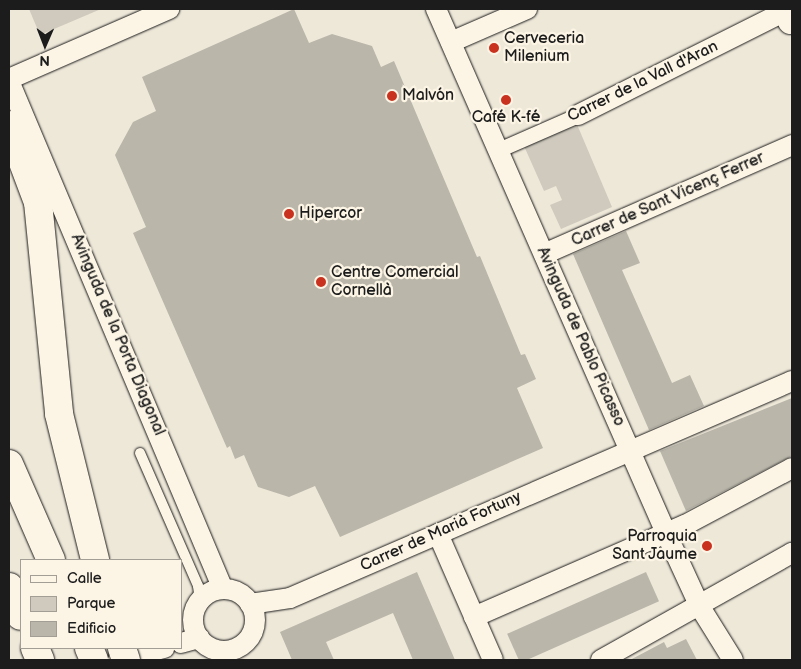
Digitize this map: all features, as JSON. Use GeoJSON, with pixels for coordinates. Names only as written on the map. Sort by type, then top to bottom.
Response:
{"type":"FeatureCollection","features":[{"type":"Feature","properties":{"kind":"highway"},"geometry":{"type":"LineString","coordinates":[[9,125],[38,202],[59,414],[95,559]]}},
{"type":"Feature","properties":{"kind":"highway"},"geometry":{"type":"LineString","coordinates":[[9,464],[51,559]]}},
{"type":"Feature","properties":{"kind":"highway"},"geometry":{"type":"LineString","coordinates":[[9,587],[20,614]]}},
{"type":"Feature","properties":{"kind":"street"},"geometry":{"type":"LineString","coordinates":[[9,80],[169,9]]}},
{"type":"Feature","properties":{"kind":"street","name":"Avinguda de Pablo Picasso"},"geometry":{"type":"LineString","coordinates":[[436,9],[666,533],[700,607],[733,660]]}},
{"type":"Feature","properties":{"kind":"street"},"geometry":{"type":"LineString","coordinates":[[451,42],[527,9]]}},
{"type":"Feature","properties":{"kind":"street","name":"Carrer de la Vall d'Aran"},"geometry":{"type":"LineString","coordinates":[[498,150],[789,17]]}},
{"type":"Feature","properties":{"kind":"street","name":"Avinguda de la Porta Diagonal"},"geometry":{"type":"LineString","coordinates":[[9,80],[223,589]]}},
{"type":"Feature","properties":{"kind":"street","name":"Carrer de Sant Vicenç Ferrer"},"geometry":{"type":"LineString","coordinates":[[544,254],[792,145]]}},
{"type":"Feature","properties":{"kind":"street","name":"Carrer de Marià Fortuny"},"geometry":{"type":"LineString","coordinates":[[250,604],[290,598],[792,381]]}},
{"type":"Feature","properties":{"kind":"street"},"geometry":{"type":"LineString","coordinates":[[474,617],[666,533],[792,468]]}},
{"type":"Feature","properties":{"kind":"street"},"geometry":{"type":"LineString","coordinates":[[438,534],[493,660]]}},
{"type":"Feature","properties":{"kind":"street"},"geometry":{"type":"LineString","coordinates":[[601,660],[700,607],[792,553]]}},
{"type":"Feature","properties":{"kind":"street"},"geometry":{"type":"LineString","coordinates":[[223,589],[241,593],[250,604],[255,626],[244,654],[211,649],[190,641],[194,615],[200,600],[208,593],[223,589]]}},
{"type":"Feature","properties":{"kind":"street"},"geometry":{"type":"LineString","coordinates":[[118,660],[160,649]]}},
{"type":"Feature","properties":{"kind":"lane"},"geometry":{"type":"LineString","coordinates":[[140,453],[198,586],[200,600]]}},
{"type":"Feature","properties":{"kind":"green space"},"geometry":{"type":"Polygon","coordinates":[[[29,9],[101,9],[40,35],[29,9]]]}},
{"type":"Feature","properties":{"kind":"green space"},"geometry":{"type":"Polygon","coordinates":[[[576,122],[612,207],[561,229],[550,205],[562,200],[556,186],[544,191],[524,146],[576,122]]]}},
{"type":"Feature","properties":{"kind":"building","name":"Centre Comercial Cornellà"},"geometry":{"type":"Polygon","coordinates":[[[294,9],[309,43],[332,34],[372,46],[381,67],[394,61],[477,257],[480,256],[521,355],[525,354],[536,379],[517,388],[543,448],[340,537],[315,486],[289,497],[258,487],[244,455],[235,459],[230,446],[227,448],[133,233],[146,227],[115,155],[133,122],[156,111],[142,77],[294,9]]]}},
{"type":"Feature","properties":{"kind":"building"},"geometry":{"type":"Polygon","coordinates":[[[626,231],[640,263],[622,270],[672,383],[690,375],[704,406],[649,430],[573,254],[626,231]]]}},
{"type":"Feature","properties":{"kind":"building"},"geometry":{"type":"Polygon","coordinates":[[[792,398],[792,456],[686,511],[660,451],[792,398]]]}},
{"type":"Feature","properties":{"kind":"building"},"geometry":{"type":"Polygon","coordinates":[[[417,572],[455,660],[413,660],[393,613],[326,642],[334,660],[292,660],[280,632],[417,572]]]}},
{"type":"Feature","properties":{"kind":"building"},"geometry":{"type":"Polygon","coordinates":[[[646,572],[659,601],[527,660],[519,660],[507,634],[646,572]]]}},
{"type":"Feature","properties":{"kind":"building"},"geometry":{"type":"Polygon","coordinates":[[[686,639],[697,660],[630,660],[664,642],[667,648],[686,639]]]}},
{"type":"Feature","properties":{"kind":"place","name":"Cerveceria Milenium"},"geometry":{"type":"Point","coordinates":[494,48]}},
{"type":"Feature","properties":{"kind":"place","name":"Malvón"},"geometry":{"type":"Point","coordinates":[392,96]}},
{"type":"Feature","properties":{"kind":"place","name":"Café K-fé"},"geometry":{"type":"Point","coordinates":[506,100]}},
{"type":"Feature","properties":{"kind":"place","name":"Hipercor"},"geometry":{"type":"Point","coordinates":[289,214]}},
{"type":"Feature","properties":{"kind":"place","name":"Centre Comercial Cornellà"},"geometry":{"type":"Point","coordinates":[321,282]}},
{"type":"Feature","properties":{"kind":"place","name":"Parroquia Sant Jaume"},"geometry":{"type":"Point","coordinates":[707,546]}}]}
